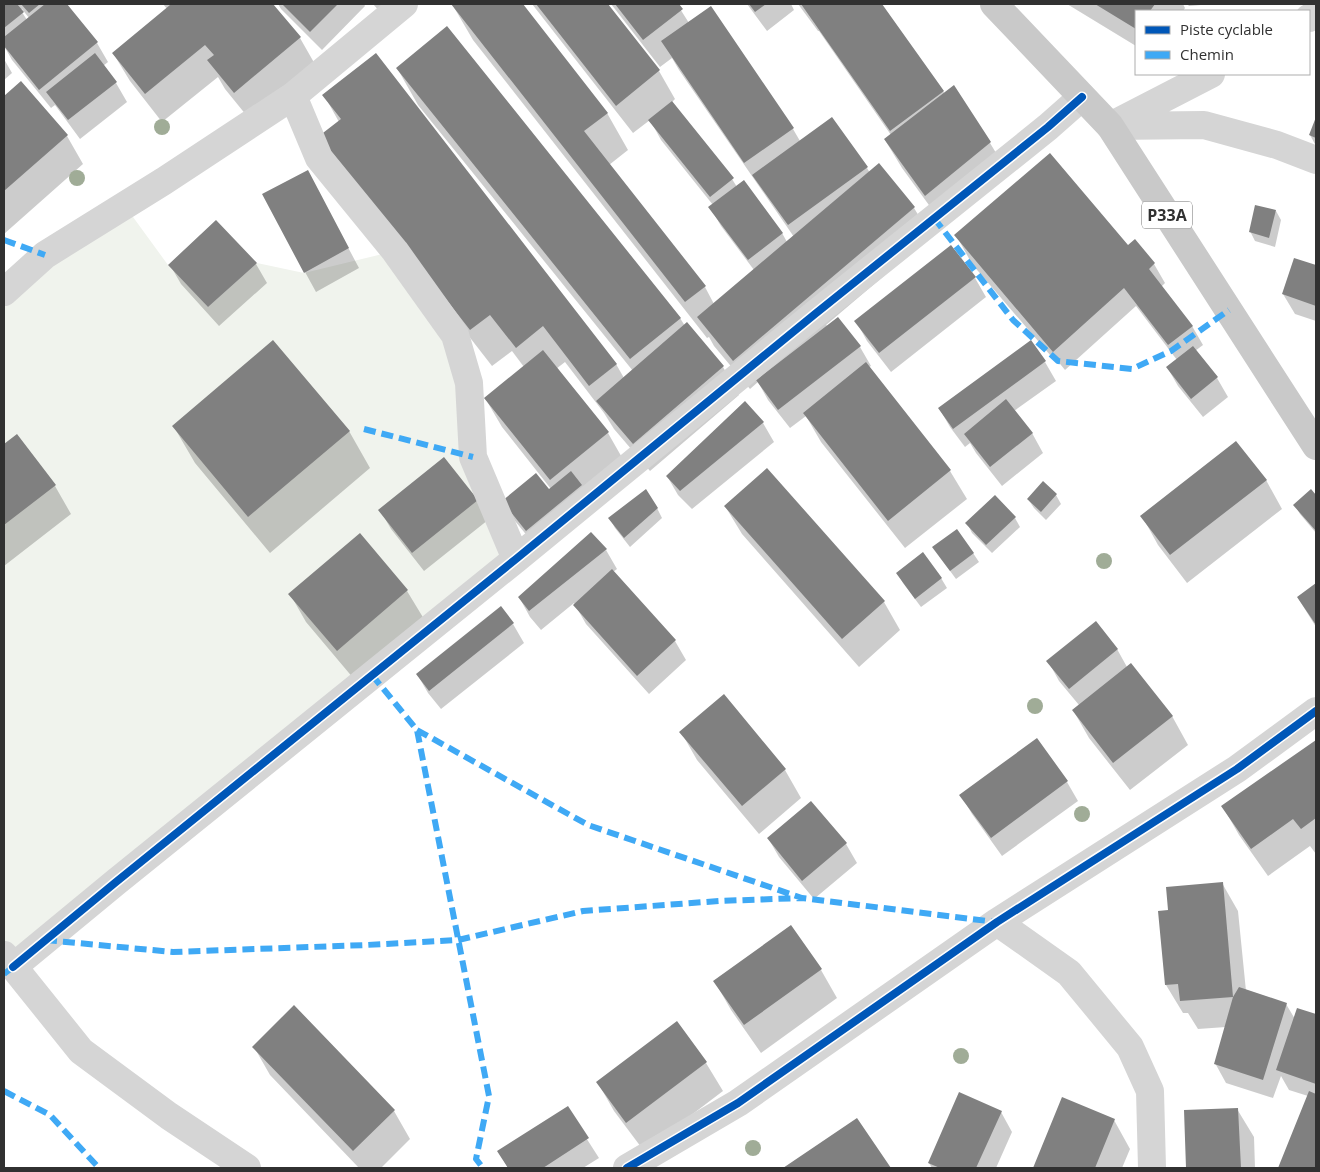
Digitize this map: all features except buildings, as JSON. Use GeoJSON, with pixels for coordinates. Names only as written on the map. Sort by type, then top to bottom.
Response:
{"type":"FeatureCollection","features":[{"type":"Feature","properties":{"kind":"main road","name":"P33A"},"geometry":{"type":"LineString","coordinates":[[994,4],[1110,126],[1316,446]]}},
{"type":"Feature","properties":{"kind":"street"},"geometry":{"type":"LineString","coordinates":[[4,292],[45,255],[164,182],[293,96],[404,4]]}},
{"type":"Feature","properties":{"kind":"street"},"geometry":{"type":"LineString","coordinates":[[1110,126],[1209,75]]}},
{"type":"Feature","properties":{"kind":"street"},"geometry":{"type":"LineString","coordinates":[[293,96],[319,158],[396,251],[455,335],[469,383],[473,457],[516,559]]}},
{"type":"Feature","properties":{"kind":"street"},"geometry":{"type":"LineString","coordinates":[[247,1168],[169,1116],[81,1051],[8,961],[116,882],[1048,127],[1082,97]]}},
{"type":"Feature","properties":{"kind":"street"},"geometry":{"type":"LineString","coordinates":[[1110,126],[1204,126],[1277,145],[1316,160]]}},
{"type":"Feature","properties":{"kind":"street"},"geometry":{"type":"LineString","coordinates":[[627,1168],[738,1103],[997,922],[1237,769],[1316,711]]}},
{"type":"Feature","properties":{"kind":"street"},"geometry":{"type":"LineString","coordinates":[[997,922],[1069,973],[1130,1048],[1150,1091],[1152,1168]]}},
{"type":"Feature","properties":{"kind":"shaded area"},"geometry":{"type":"Polygon","coordinates":[[[125,206],[168,265],[208,307],[257,263],[304,273],[395,251],[455,335],[473,457],[516,559],[45,940],[4,955],[4,292],[125,206]]]}},
{"type":"Feature","properties":{"kind":"marked path"},"geometry":{"type":"LineString","coordinates":[[934,218],[1013,320],[1058,361],[1132,369],[1171,351],[1229,310]]}},
{"type":"Feature","properties":{"kind":"marked path"},"geometry":{"type":"LineString","coordinates":[[4,240],[45,255]]}},
{"type":"Feature","properties":{"kind":"marked path"},"geometry":{"type":"LineString","coordinates":[[364,429],[473,457]]}},
{"type":"Feature","properties":{"kind":"marked path"},"geometry":{"type":"LineString","coordinates":[[372,675],[417,730],[489,1096],[476,1159],[483,1168]]}},
{"type":"Feature","properties":{"kind":"marked path"},"geometry":{"type":"LineString","coordinates":[[417,730],[588,825],[802,898],[996,922]]}},
{"type":"Feature","properties":{"kind":"marked path"},"geometry":{"type":"LineString","coordinates":[[45,940],[173,952],[458,940],[583,911],[719,901],[802,898]]}},
{"type":"Feature","properties":{"kind":"marked path"},"geometry":{"type":"LineString","coordinates":[[4,974],[13,967]]}},
{"type":"Feature","properties":{"kind":"marked path"},"geometry":{"type":"LineString","coordinates":[[4,1091],[50,1115],[99,1168]]}},
{"type":"Feature","properties":{"kind":"cycle path"},"geometry":{"type":"LineString","coordinates":[[13,967],[815,314],[1048,127],[1082,97]]}},
{"type":"Feature","properties":{"kind":"cycle path"},"geometry":{"type":"LineString","coordinates":[[627,1168],[738,1103],[997,922],[1237,769],[1316,711]]}}]}
